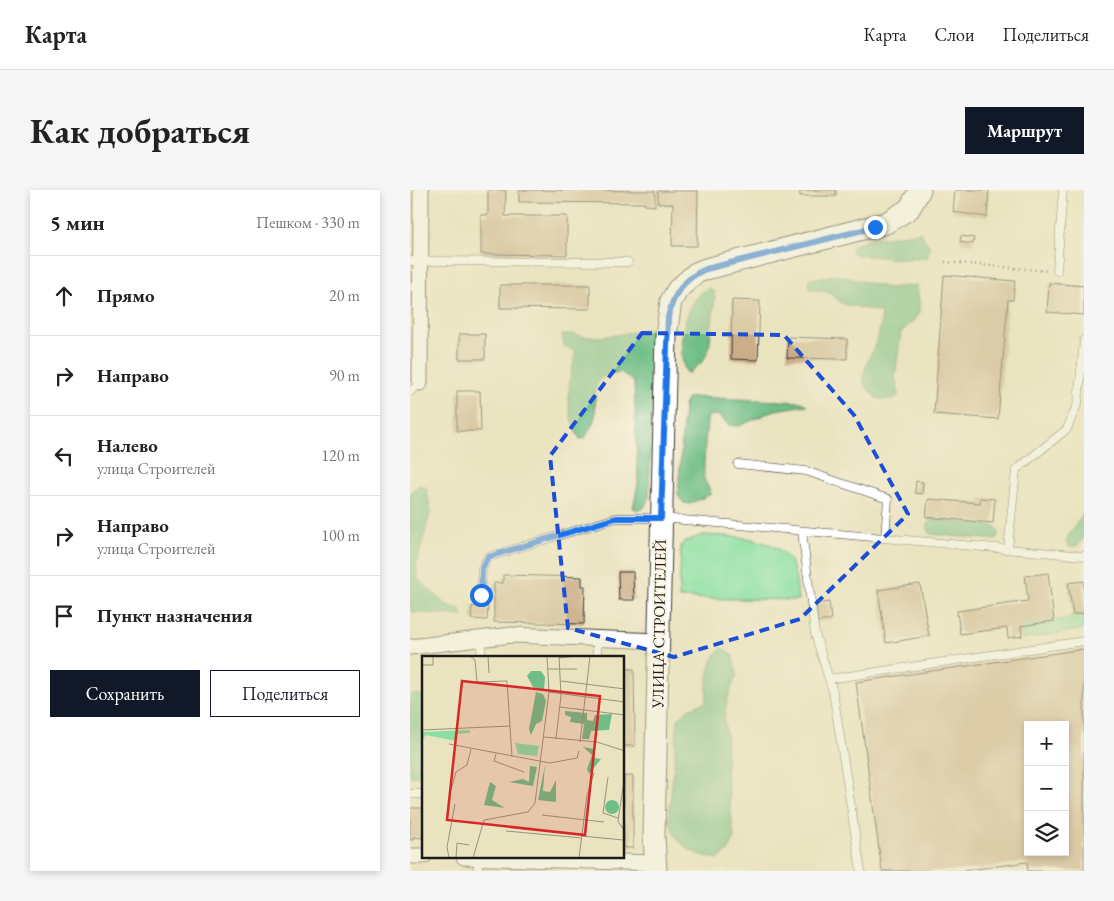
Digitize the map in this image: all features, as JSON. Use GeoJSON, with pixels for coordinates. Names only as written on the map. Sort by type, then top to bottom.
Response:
{"type":"FeatureCollection","features":[{"type":"Feature","properties":{"kind":"main road","name":"УЛИЦА СТРОИТЕЛЕЙ"},"geometry":{"type":"LineString","coordinates":[[655,867],[666,336],[672,301],[678,289],[696,273],[706,269],[886,223],[909,209],[920,190]]}},
{"type":"Feature","properties":{"kind":"street"},"geometry":{"type":"LineString","coordinates":[[415,388],[416,261],[421,190]]}},
{"type":"Feature","properties":{"kind":"street"},"geometry":{"type":"LineString","coordinates":[[410,646],[512,635],[660,642]]}},
{"type":"Feature","properties":{"kind":"street"},"geometry":{"type":"LineString","coordinates":[[498,858],[655,867]]}},
{"type":"Feature","properties":{"kind":"lane"},"geometry":{"type":"LineString","coordinates":[[1057,272],[1063,190]]}},
{"type":"Feature","properties":{"kind":"lane"},"geometry":{"type":"LineString","coordinates":[[416,261],[628,262]]}},
{"type":"Feature","properties":{"kind":"lane"},"geometry":{"type":"LineString","coordinates":[[1008,549],[1016,470],[1067,429],[1078,403],[1084,340]]}},
{"type":"Feature","properties":{"kind":"lane"},"geometry":{"type":"LineString","coordinates":[[738,464],[806,471],[888,500],[885,538]]}},
{"type":"Feature","properties":{"kind":"lane"},"geometry":{"type":"LineString","coordinates":[[481,595],[482,568],[488,557],[616,518],[661,518],[1084,556]]}},
{"type":"Feature","properties":{"kind":"lane"},"geometry":{"type":"LineString","coordinates":[[802,532],[815,634],[833,692],[861,871]]}},
{"type":"Feature","properties":{"kind":"lane"},"geometry":{"type":"LineString","coordinates":[[481,656],[482,638]]}},
{"type":"Feature","properties":{"kind":"lane"},"geometry":{"type":"LineString","coordinates":[[597,638],[597,656]]}},
{"type":"Feature","properties":{"kind":"lane"},"geometry":{"type":"LineString","coordinates":[[829,679],[1084,641]]}},
{"type":"Feature","properties":{"kind":"lane"},"geometry":{"type":"LineString","coordinates":[[478,858],[478,871]]}},
{"type":"Feature","properties":{"kind":"path"},"geometry":{"type":"LineString","coordinates":[[945,262],[1057,272]]}},
{"type":"Feature","properties":{"kind":"highlighted area"},"geometry":{"type":"Polygon","coordinates":[[[642,333],[784,335],[854,415],[908,514],[800,619],[674,657],[568,628],[550,456],[642,333]]]}},
{"type":"Feature","properties":{"kind":"green space"},"geometry":{"type":"Polygon","coordinates":[[[920,232],[930,247],[927,258],[902,259],[857,255],[851,252],[852,246],[868,240],[920,232]]]}},
{"type":"Feature","properties":{"kind":"green space"},"geometry":{"type":"Polygon","coordinates":[[[836,275],[889,288],[917,285],[919,312],[914,321],[901,332],[895,378],[899,395],[891,400],[876,398],[864,383],[863,376],[879,332],[880,312],[843,304],[828,292],[809,289],[809,279],[836,275]]]}},
{"type":"Feature","properties":{"kind":"green space"},"geometry":{"type":"Polygon","coordinates":[[[709,288],[714,291],[715,297],[709,349],[703,361],[688,374],[684,366],[681,345],[685,322],[694,302],[700,294],[709,288]]]}},
{"type":"Feature","properties":{"kind":"green space"},"geometry":{"type":"Polygon","coordinates":[[[647,328],[652,329],[654,334],[649,497],[644,508],[639,510],[633,508],[638,484],[634,382],[621,372],[610,374],[598,381],[595,393],[594,419],[585,438],[580,439],[573,424],[569,399],[575,351],[564,346],[562,335],[603,336],[647,328]]]}},
{"type":"Feature","properties":{"kind":"green space"},"geometry":{"type":"Polygon","coordinates":[[[688,398],[802,402],[807,405],[775,410],[739,426],[729,425],[718,415],[708,416],[704,479],[711,494],[689,504],[684,503],[678,496],[684,406],[688,398]]]}},
{"type":"Feature","properties":{"kind":"green space"},"geometry":{"type":"Polygon","coordinates":[[[419,485],[426,488],[431,510],[416,565],[418,579],[445,604],[460,609],[463,616],[412,612],[410,610],[410,493],[419,485]]]}},
{"type":"Feature","properties":{"kind":"green space"},"geometry":{"type":"Polygon","coordinates":[[[1084,511],[1084,538],[1077,546],[1070,547],[1066,543],[1067,538],[1084,511]]]}},
{"type":"Feature","properties":{"kind":"green space"},"geometry":{"type":"Polygon","coordinates":[[[931,519],[995,526],[999,533],[996,540],[930,534],[927,526],[931,519]]]}},
{"type":"Feature","properties":{"kind":"green space"},"geometry":{"type":"Polygon","coordinates":[[[703,535],[740,537],[766,543],[777,548],[786,555],[792,565],[798,600],[679,598],[681,546],[684,542],[703,535]]]}},
{"type":"Feature","properties":{"kind":"green space"},"geometry":{"type":"Polygon","coordinates":[[[1084,613],[1084,629],[1022,639],[1021,626],[1067,619],[1073,615],[1084,613]]]}},
{"type":"Feature","properties":{"kind":"green space"},"geometry":{"type":"Polygon","coordinates":[[[722,648],[732,655],[737,674],[727,700],[724,720],[727,739],[726,770],[734,837],[729,850],[719,859],[693,852],[680,842],[675,835],[669,817],[678,719],[688,709],[706,702],[710,666],[722,648]]]}},
{"type":"Feature","properties":{"kind":"green space"},"geometry":{"type":"Polygon","coordinates":[[[410,694],[422,695],[420,776],[410,776],[410,694]]]}},
{"type":"Feature","properties":{"kind":"building"},"geometry":{"type":"Polygon","coordinates":[[[488,190],[506,190],[505,216],[567,216],[567,255],[481,254],[481,215],[488,215],[488,190]]]}},
{"type":"Feature","properties":{"kind":"building"},"geometry":{"type":"Polygon","coordinates":[[[519,190],[655,191],[655,206],[645,205],[644,203],[519,202],[519,190]]]}},
{"type":"Feature","properties":{"kind":"building"},"geometry":{"type":"Polygon","coordinates":[[[800,190],[836,190],[836,196],[800,196],[800,190]]]}},
{"type":"Feature","properties":{"kind":"building"},"geometry":{"type":"Polygon","coordinates":[[[955,190],[989,190],[987,217],[953,212],[955,190]]]}},
{"type":"Feature","properties":{"kind":"building"},"geometry":{"type":"Polygon","coordinates":[[[658,191],[698,191],[697,246],[672,246],[673,204],[658,203],[658,191]]]}},
{"type":"Feature","properties":{"kind":"building"},"geometry":{"type":"Polygon","coordinates":[[[961,236],[974,238],[973,244],[960,242],[961,236]]]}},
{"type":"Feature","properties":{"kind":"building"},"geometry":{"type":"Polygon","coordinates":[[[944,275],[1015,281],[1013,300],[1008,300],[998,419],[934,414],[944,275]]]}},
{"type":"Feature","properties":{"kind":"building"},"geometry":{"type":"Polygon","coordinates":[[[1049,283],[1084,286],[1084,315],[1047,312],[1049,283]]]}},
{"type":"Feature","properties":{"kind":"building"},"geometry":{"type":"Polygon","coordinates":[[[500,285],[590,285],[590,309],[500,308],[500,285]]]}},
{"type":"Feature","properties":{"kind":"building"},"geometry":{"type":"Polygon","coordinates":[[[732,300],[760,301],[758,360],[731,359],[732,300]]]}},
{"type":"Feature","properties":{"kind":"building"},"geometry":{"type":"Polygon","coordinates":[[[459,334],[485,334],[485,359],[459,359],[459,334]]]}},
{"type":"Feature","properties":{"kind":"building"},"geometry":{"type":"Polygon","coordinates":[[[788,337],[847,339],[847,359],[787,358],[788,337]]]}},
{"type":"Feature","properties":{"kind":"building"},"geometry":{"type":"Polygon","coordinates":[[[457,391],[480,391],[481,431],[457,431],[457,391]]]}},
{"type":"Feature","properties":{"kind":"building"},"geometry":{"type":"Polygon","coordinates":[[[916,481],[923,482],[922,494],[915,493],[916,481]]]}},
{"type":"Feature","properties":{"kind":"building"},"geometry":{"type":"Polygon","coordinates":[[[980,498],[995,499],[993,523],[926,517],[928,499],[980,503],[980,498]]]}},
{"type":"Feature","properties":{"kind":"building"},"geometry":{"type":"Polygon","coordinates":[[[618,572],[633,572],[634,600],[619,600],[618,572]]]}},
{"type":"Feature","properties":{"kind":"building"},"geometry":{"type":"Polygon","coordinates":[[[1048,573],[1054,621],[1021,626],[1022,636],[1008,638],[1007,628],[960,634],[957,611],[1028,601],[1025,576],[1048,573]]]}},
{"type":"Feature","properties":{"kind":"building"},"geometry":{"type":"Polygon","coordinates":[[[503,575],[582,577],[582,586],[585,586],[584,624],[494,622],[494,583],[503,583],[503,575]]]}},
{"type":"Feature","properties":{"kind":"building"},"geometry":{"type":"Polygon","coordinates":[[[1084,581],[1084,613],[1073,615],[1068,583],[1084,581]]]}},
{"type":"Feature","properties":{"kind":"building"},"geometry":{"type":"Polygon","coordinates":[[[920,584],[929,636],[886,643],[878,590],[920,584]]]}},
{"type":"Feature","properties":{"kind":"building"},"geometry":{"type":"Polygon","coordinates":[[[829,602],[831,620],[818,622],[816,604],[829,602]]]}},
{"type":"Feature","properties":{"kind":"building"},"geometry":{"type":"Polygon","coordinates":[[[472,606],[488,607],[487,620],[471,619],[472,606]]]}},
{"type":"Feature","properties":{"kind":"building"},"geometry":{"type":"Polygon","coordinates":[[[1084,649],[1084,871],[1028,871],[1027,862],[961,871],[882,871],[856,682],[1084,649]]]}},
{"type":"Feature","properties":{"kind":"building"},"geometry":{"type":"Polygon","coordinates":[[[625,669],[634,669],[635,746],[625,746],[625,669]]]}},
{"type":"Feature","properties":{"kind":"building"},"geometry":{"type":"Polygon","coordinates":[[[625,776],[633,776],[633,848],[625,848],[625,776]]]}},
{"type":"Feature","properties":{"kind":"building"},"geometry":{"type":"Polygon","coordinates":[[[410,808],[422,808],[422,838],[413,837],[413,840],[410,840],[410,808]]]}},
{"type":"Feature","properties":{"kind":"route"},"geometry":{"type":"LineString","coordinates":[[481,595],[482,568],[488,557],[616,518],[661,518],[666,336],[672,301],[678,289],[686,280],[706,269],[875,227]]}}]}
